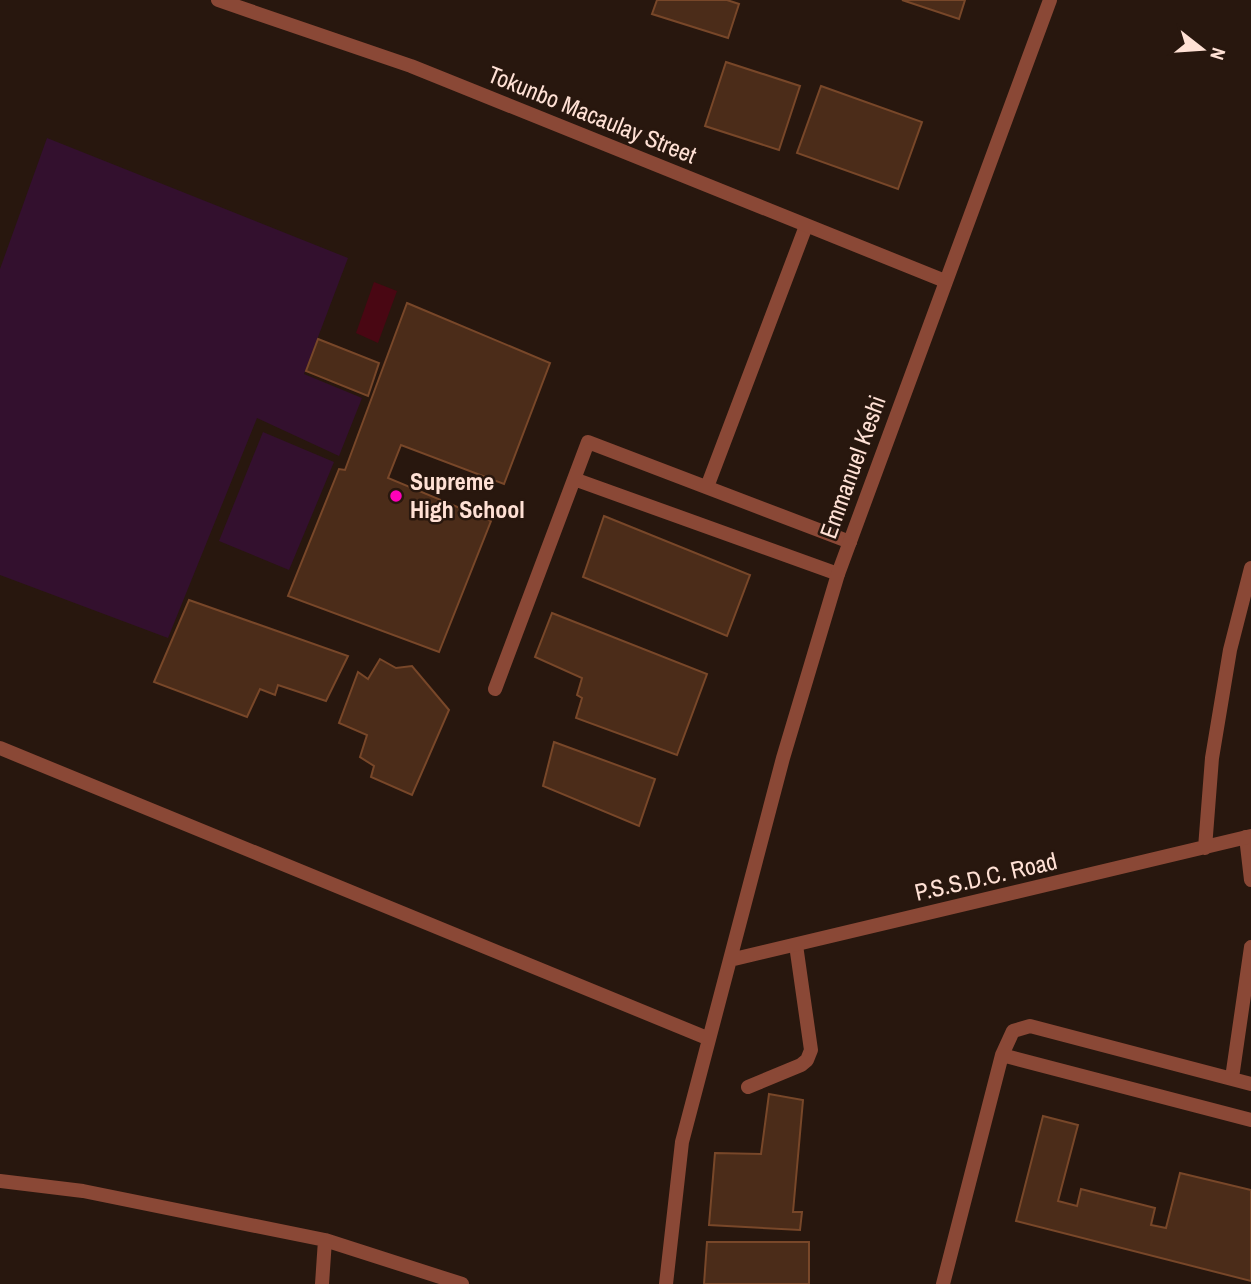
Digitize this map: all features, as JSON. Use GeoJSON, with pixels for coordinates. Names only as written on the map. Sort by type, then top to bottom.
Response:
{"type":"FeatureCollection","features":[{"type":"Feature","properties":{"kind":"street","name":"Tokunbo Macaulay Street"},"geometry":{"type":"LineString","coordinates":[[218,0],[411,66],[945,281]]}},
{"type":"Feature","properties":{"kind":"street","name":"Emmanuel Keshi"},"geometry":{"type":"LineString","coordinates":[[666,1284],[681,1142],[783,758],[838,574],[1050,0]]}},
{"type":"Feature","properties":{"kind":"street"},"geometry":{"type":"LineString","coordinates":[[707,487],[806,226]]}},
{"type":"Feature","properties":{"kind":"street"},"geometry":{"type":"LineString","coordinates":[[495,689],[588,442],[850,542]]}},
{"type":"Feature","properties":{"kind":"street"},"geometry":{"type":"LineString","coordinates":[[574,479],[838,574]]}},
{"type":"Feature","properties":{"kind":"street"},"geometry":{"type":"LineString","coordinates":[[1205,848],[1212,758],[1227,664],[1251,568]]}},
{"type":"Feature","properties":{"kind":"street"},"geometry":{"type":"LineString","coordinates":[[0,748],[708,1038]]}},
{"type":"Feature","properties":{"kind":"street"},"geometry":{"type":"LineString","coordinates":[[1249,837],[1251,880]]}},
{"type":"Feature","properties":{"kind":"street","name":"P.S.S.D.C. Road"},"geometry":{"type":"LineString","coordinates":[[730,960],[1249,837]]}},
{"type":"Feature","properties":{"kind":"street"},"geometry":{"type":"LineString","coordinates":[[748,1087],[801,1065],[807,1060],[811,1050],[796,945]]}},
{"type":"Feature","properties":{"kind":"street"},"geometry":{"type":"LineString","coordinates":[[1232,1078],[1251,947]]}},
{"type":"Feature","properties":{"kind":"street"},"geometry":{"type":"LineString","coordinates":[[943,1284],[1002,1055],[1013,1031],[1030,1026],[1251,1084]]}},
{"type":"Feature","properties":{"kind":"street"},"geometry":{"type":"LineString","coordinates":[[1002,1055],[1251,1120]]}},
{"type":"Feature","properties":{"kind":"street"},"geometry":{"type":"LineString","coordinates":[[0,1181],[83,1191],[325,1240],[462,1284]]}},
{"type":"Feature","properties":{"kind":"street"},"geometry":{"type":"LineString","coordinates":[[322,1284],[325,1240]]}},
{"type":"Feature","properties":{"kind":"shaded area"},"geometry":{"type":"Polygon","coordinates":[[[47,138],[348,258],[304,374],[362,398],[339,456],[257,418],[168,638],[0,575],[0,269],[47,138]]]}},
{"type":"Feature","properties":{"kind":"shaded area"},"geometry":{"type":"Polygon","coordinates":[[[374,282],[397,291],[378,343],[356,333],[374,282]]]}},
{"type":"Feature","properties":{"kind":"shaded area"},"geometry":{"type":"Polygon","coordinates":[[[263,432],[334,462],[289,570],[219,541],[263,432]]]}},
{"type":"Feature","properties":{"kind":"building"},"geometry":{"type":"Polygon","coordinates":[[[657,0],[727,0],[739,4],[728,38],[652,14],[657,0]]]}},
{"type":"Feature","properties":{"kind":"building"},"geometry":{"type":"Polygon","coordinates":[[[902,0],[965,0],[959,19],[902,0]]]}},
{"type":"Feature","properties":{"kind":"building"},"geometry":{"type":"Polygon","coordinates":[[[726,62],[800,86],[779,150],[705,126],[726,62]]]}},
{"type":"Feature","properties":{"kind":"building"},"geometry":{"type":"Polygon","coordinates":[[[821,86],[922,122],[898,189],[797,153],[821,86]]]}},
{"type":"Feature","properties":{"kind":"building"},"geometry":{"type":"Polygon","coordinates":[[[407,303],[550,363],[504,484],[401,445],[388,478],[491,521],[439,652],[288,596],[339,469],[345,470],[407,303]]]}},
{"type":"Feature","properties":{"kind":"building"},"geometry":{"type":"Polygon","coordinates":[[[318,339],[379,363],[368,396],[306,371],[318,339]]]}},
{"type":"Feature","properties":{"kind":"building"},"geometry":{"type":"Polygon","coordinates":[[[604,516],[750,575],[727,636],[583,577],[604,516]]]}},
{"type":"Feature","properties":{"kind":"building"},"geometry":{"type":"Polygon","coordinates":[[[189,600],[348,656],[326,701],[278,685],[275,695],[260,689],[247,717],[154,682],[189,600]]]}},
{"type":"Feature","properties":{"kind":"building"},"geometry":{"type":"Polygon","coordinates":[[[552,613],[707,674],[677,755],[576,718],[582,698],[577,695],[582,678],[535,657],[552,613]]]}},
{"type":"Feature","properties":{"kind":"building"},"geometry":{"type":"Polygon","coordinates":[[[380,659],[396,668],[412,666],[449,710],[412,795],[371,777],[374,766],[360,757],[367,735],[339,723],[358,672],[368,679],[380,659]]]}},
{"type":"Feature","properties":{"kind":"building"},"geometry":{"type":"Polygon","coordinates":[[[554,742],[655,779],[639,826],[543,786],[554,742]]]}},
{"type":"Feature","properties":{"kind":"building"},"geometry":{"type":"Polygon","coordinates":[[[769,1094],[803,1100],[793,1212],[802,1212],[800,1230],[709,1225],[715,1153],[761,1154],[769,1094]]]}},
{"type":"Feature","properties":{"kind":"building"},"geometry":{"type":"Polygon","coordinates":[[[1043,1116],[1078,1125],[1058,1201],[1077,1206],[1081,1189],[1155,1208],[1151,1225],[1166,1228],[1180,1173],[1251,1190],[1251,1281],[1016,1221],[1043,1116]]]}},
{"type":"Feature","properties":{"kind":"building"},"geometry":{"type":"Polygon","coordinates":[[[707,1242],[809,1242],[809,1284],[704,1284],[707,1242]]]}},
{"type":"Feature","properties":{"kind":"place","name":"Supreme High School"},"geometry":{"type":"Point","coordinates":[396,496]}}]}
